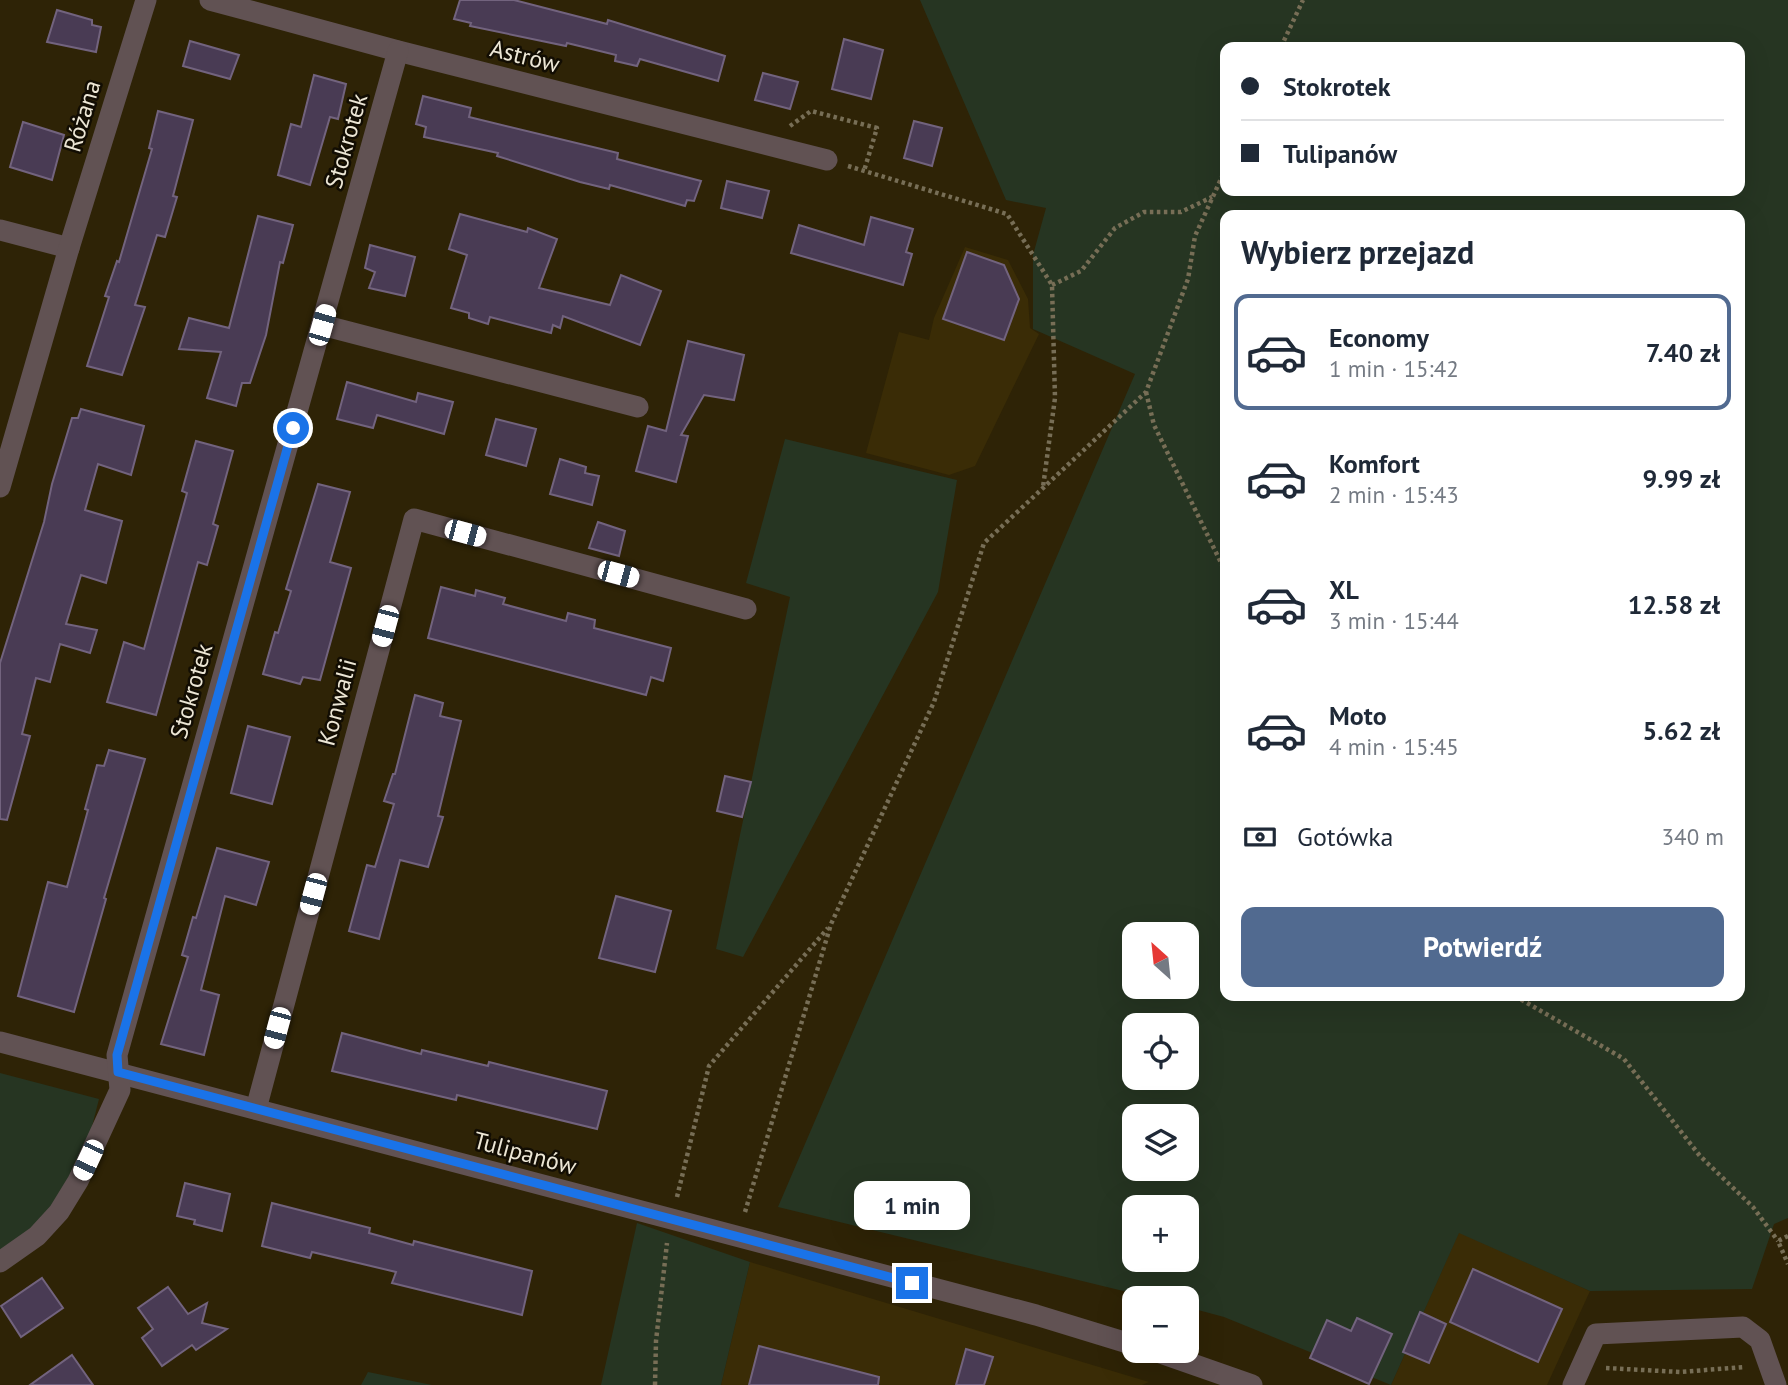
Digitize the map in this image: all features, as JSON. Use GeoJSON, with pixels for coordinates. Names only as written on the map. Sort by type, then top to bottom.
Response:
{"type":"FeatureCollection","features":[{"type":"Feature","properties":{"kind":"street","name":"Różana"},"geometry":{"type":"LineString","coordinates":[[0,487],[69,248],[146,0]]}},
{"type":"Feature","properties":{"kind":"street","name":"Astrów"},"geometry":{"type":"LineString","coordinates":[[210,0],[398,51],[827,160]]}},
{"type":"Feature","properties":{"kind":"street","name":"Stokrotek"},"geometry":{"type":"LineString","coordinates":[[0,1262],[37,1236],[59,1212],[78,1181],[120,1090],[117,1055],[398,51]]}},
{"type":"Feature","properties":{"kind":"street"},"geometry":{"type":"LineString","coordinates":[[0,230],[69,248]]}},
{"type":"Feature","properties":{"kind":"street"},"geometry":{"type":"LineString","coordinates":[[322,325],[638,407]]}},
{"type":"Feature","properties":{"kind":"street","name":"Konwalii"},"geometry":{"type":"LineString","coordinates":[[256,1108],[414,519],[746,609]]}},
{"type":"Feature","properties":{"kind":"street","name":"Tulipanów"},"geometry":{"type":"LineString","coordinates":[[0,1042],[1036,1315],[1122,1341]]}},
{"type":"Feature","properties":{"kind":"street"},"geometry":{"type":"LineString","coordinates":[[1573,1385],[1596,1334],[1744,1326],[1760,1340],[1776,1385]]}},
{"type":"Feature","properties":{"kind":"street"},"geometry":{"type":"LineString","coordinates":[[1189,1363],[1252,1385]]}},
{"type":"Feature","properties":{"kind":"path"},"geometry":{"type":"LineString","coordinates":[[1283,42],[1303,0]]}},
{"type":"Feature","properties":{"kind":"path"},"geometry":{"type":"LineString","coordinates":[[827,160],[1007,214],[1052,285],[1055,398],[1043,488]]}},
{"type":"Feature","properties":{"kind":"path"},"geometry":{"type":"LineString","coordinates":[[737,1237],[831,925],[934,702],[984,542],[1146,392],[1188,279],[1195,236],[1220,181]]}},
{"type":"Feature","properties":{"kind":"path"},"geometry":{"type":"LineString","coordinates":[[1052,285],[1082,271],[1115,228],[1144,212],[1181,212],[1213,197]]}},
{"type":"Feature","properties":{"kind":"path"},"geometry":{"type":"LineString","coordinates":[[1146,392],[1153,425],[1220,561]]}},
{"type":"Feature","properties":{"kind":"path"},"geometry":{"type":"LineString","coordinates":[[655,1385],[661,1280],[671,1219],[709,1066],[831,925]]}},
{"type":"Feature","properties":{"kind":"path"},"geometry":{"type":"LineString","coordinates":[[1524,1001],[1624,1059],[1700,1156],[1753,1207],[1778,1241],[1788,1264]]}},
{"type":"Feature","properties":{"kind":"path"},"geometry":{"type":"LineString","coordinates":[[1778,1241],[1788,1236]]}},
{"type":"Feature","properties":{"kind":"path"},"geometry":{"type":"LineString","coordinates":[[1602,1367],[1691,1371],[1751,1366],[1765,1355]]}},
{"type":"Feature","properties":{"kind":"shaded area"},"geometry":{"type":"Polygon","coordinates":[[[965,247],[1008,260],[1028,299],[1030,328],[1039,334],[975,466],[949,475],[866,453],[899,332],[929,340],[934,318],[965,247]]]}},
{"type":"Feature","properties":{"kind":"shaded area"},"geometry":{"type":"Polygon","coordinates":[[[1459,1232],[1590,1291],[1547,1385],[1391,1385],[1459,1232]]]}},
{"type":"Feature","properties":{"kind":"shaded area"},"geometry":{"type":"Polygon","coordinates":[[[750,1262],[1149,1382],[1142,1385],[721,1385],[750,1262]]]}},
{"type":"Feature","properties":{"kind":"green space"},"geometry":{"type":"Polygon","coordinates":[[[920,0],[1788,0],[1788,1218],[1774,1224],[1752,1289],[1590,1291],[1459,1233],[1391,1385],[1224,1317],[1199,1310],[1199,1286],[1122,1286],[1122,1291],[778,1207],[1135,374],[1033,329],[1033,255],[1046,208],[1006,200],[920,0]]]}},
{"type":"Feature","properties":{"kind":"green space"},"geometry":{"type":"Polygon","coordinates":[[[785,439],[957,480],[938,592],[743,957],[716,949],[790,597],[746,583],[785,439]]]}},
{"type":"Feature","properties":{"kind":"green space"},"geometry":{"type":"Polygon","coordinates":[[[0,1073],[99,1099],[78,1181],[0,1262],[0,1073]]]}},
{"type":"Feature","properties":{"kind":"green space"},"geometry":{"type":"Polygon","coordinates":[[[637,1223],[750,1262],[721,1385],[601,1385],[637,1223]]]}},
{"type":"Feature","properties":{"kind":"green space"},"geometry":{"type":"Polygon","coordinates":[[[368,1372],[432,1385],[361,1385],[368,1372]]]}},
{"type":"Feature","properties":{"kind":"building"},"geometry":{"type":"Polygon","coordinates":[[[460,0],[514,0],[607,24],[608,20],[725,56],[718,81],[640,59],[637,66],[615,61],[616,55],[567,43],[566,46],[470,26],[471,23],[454,19],[460,0]]]}},
{"type":"Feature","properties":{"kind":"building"},"geometry":{"type":"Polygon","coordinates":[[[57,10],[92,20],[92,25],[101,27],[96,52],[47,42],[57,10]]]}},
{"type":"Feature","properties":{"kind":"building"},"geometry":{"type":"Polygon","coordinates":[[[844,39],[883,50],[871,99],[832,89],[844,39]]]}},
{"type":"Feature","properties":{"kind":"building"},"geometry":{"type":"Polygon","coordinates":[[[190,41],[239,55],[230,79],[183,66],[190,41]]]}},
{"type":"Feature","properties":{"kind":"building"},"geometry":{"type":"Polygon","coordinates":[[[763,73],[798,82],[790,109],[755,100],[763,73]]]}},
{"type":"Feature","properties":{"kind":"building"},"geometry":{"type":"Polygon","coordinates":[[[314,75],[346,84],[338,119],[330,117],[310,185],[278,175],[291,124],[301,127],[314,75]]]}},
{"type":"Feature","properties":{"kind":"building"},"geometry":{"type":"Polygon","coordinates":[[[423,96],[471,108],[469,117],[618,153],[617,159],[701,181],[694,201],[687,200],[685,206],[610,185],[609,189],[580,182],[497,156],[498,153],[424,137],[426,127],[416,124],[423,96]]]}},
{"type":"Feature","properties":{"kind":"building"},"geometry":{"type":"Polygon","coordinates":[[[158,111],[193,120],[173,196],[177,197],[165,237],[157,235],[135,305],[145,307],[122,375],[87,366],[109,297],[105,296],[117,261],[119,262],[152,149],[149,148],[158,111]]]}},
{"type":"Feature","properties":{"kind":"building"},"geometry":{"type":"Polygon","coordinates":[[[914,121],[942,128],[932,166],[904,158],[914,121]]]}},
{"type":"Feature","properties":{"kind":"building"},"geometry":{"type":"Polygon","coordinates":[[[23,122],[64,135],[52,180],[10,167],[23,122]]]}},
{"type":"Feature","properties":{"kind":"building"},"geometry":{"type":"Polygon","coordinates":[[[727,181],[769,191],[762,218],[721,208],[727,181]]]}},
{"type":"Feature","properties":{"kind":"building"},"geometry":{"type":"Polygon","coordinates":[[[460,214],[527,232],[528,228],[557,239],[539,288],[610,305],[621,275],[661,291],[640,345],[563,316],[560,328],[553,325],[551,333],[490,317],[488,324],[469,318],[469,313],[451,308],[467,255],[449,249],[460,214]]]}},
{"type":"Feature","properties":{"kind":"building"},"geometry":{"type":"Polygon","coordinates":[[[258,216],[293,225],[283,263],[280,262],[266,335],[250,383],[242,383],[236,406],[207,398],[221,352],[179,349],[189,318],[229,328],[258,216]]]}},
{"type":"Feature","properties":{"kind":"building"},"geometry":{"type":"Polygon","coordinates":[[[871,217],[913,229],[906,252],[912,254],[903,285],[791,253],[799,225],[864,245],[871,217]]]}},
{"type":"Feature","properties":{"kind":"building"},"geometry":{"type":"Polygon","coordinates":[[[370,245],[415,257],[405,296],[369,288],[375,272],[365,268],[370,245]]]}},
{"type":"Feature","properties":{"kind":"building"},"geometry":{"type":"Polygon","coordinates":[[[967,252],[1004,265],[1019,299],[1004,340],[943,319],[967,252]]]}},
{"type":"Feature","properties":{"kind":"building"},"geometry":{"type":"Polygon","coordinates":[[[688,341],[744,355],[734,400],[704,395],[681,435],[688,436],[676,482],[636,471],[648,426],[666,431],[688,341]]]}},
{"type":"Feature","properties":{"kind":"building"},"geometry":{"type":"Polygon","coordinates":[[[347,382],[416,402],[418,393],[453,402],[444,434],[377,415],[373,428],[337,419],[347,382]]]}},
{"type":"Feature","properties":{"kind":"building"},"geometry":{"type":"Polygon","coordinates":[[[81,409],[144,426],[131,475],[98,464],[85,510],[122,521],[106,583],[81,575],[66,624],[97,630],[90,653],[60,644],[50,682],[36,678],[22,734],[30,736],[7,820],[0,819],[0,663],[44,522],[52,484],[72,418],[78,418],[81,409]]]}},
{"type":"Feature","properties":{"kind":"building"},"geometry":{"type":"Polygon","coordinates":[[[496,419],[536,429],[526,466],[486,455],[496,419]]]}},
{"type":"Feature","properties":{"kind":"building"},"geometry":{"type":"Polygon","coordinates":[[[196,441],[233,451],[213,524],[218,526],[207,565],[198,562],[156,715],[107,702],[124,642],[144,649],[187,493],[182,491],[196,441]]]}},
{"type":"Feature","properties":{"kind":"building"},"geometry":{"type":"Polygon","coordinates":[[[560,459],[586,467],[585,473],[599,476],[592,505],[550,494],[560,459]]]}},
{"type":"Feature","properties":{"kind":"building"},"geometry":{"type":"Polygon","coordinates":[[[318,484],[350,492],[330,562],[351,568],[320,680],[303,677],[300,684],[263,674],[291,591],[286,589],[318,484]]]}},
{"type":"Feature","properties":{"kind":"building"},"geometry":{"type":"Polygon","coordinates":[[[598,522],[625,531],[619,556],[589,548],[598,522]]]}},
{"type":"Feature","properties":{"kind":"building"},"geometry":{"type":"Polygon","coordinates":[[[441,587],[475,596],[476,590],[505,598],[503,604],[566,621],[568,613],[595,620],[594,628],[671,648],[663,681],[651,677],[646,695],[428,638],[441,587]]]}},
{"type":"Feature","properties":{"kind":"building"},"geometry":{"type":"Polygon","coordinates":[[[415,695],[443,703],[440,716],[461,721],[438,816],[443,817],[428,867],[400,860],[379,939],[349,931],[367,865],[375,867],[394,804],[384,801],[395,774],[415,695]]]}},
{"type":"Feature","properties":{"kind":"building"},"geometry":{"type":"Polygon","coordinates":[[[248,726],[290,737],[272,804],[231,793],[248,726]]]}},
{"type":"Feature","properties":{"kind":"building"},"geometry":{"type":"Polygon","coordinates":[[[109,750],[145,759],[74,1012],[18,996],[48,882],[67,887],[97,765],[104,766],[109,750]]]}},
{"type":"Feature","properties":{"kind":"building"},"geometry":{"type":"Polygon","coordinates":[[[725,776],[751,782],[742,817],[717,811],[725,776]]]}},
{"type":"Feature","properties":{"kind":"building"},"geometry":{"type":"Polygon","coordinates":[[[217,848],[269,862],[256,905],[225,896],[201,990],[219,995],[204,1055],[161,1044],[188,957],[182,955],[217,848]]]}},
{"type":"Feature","properties":{"kind":"building"},"geometry":{"type":"Polygon","coordinates":[[[616,896],[671,911],[655,972],[599,958],[616,896]]]}},
{"type":"Feature","properties":{"kind":"building"},"geometry":{"type":"Polygon","coordinates":[[[342,1033],[421,1054],[422,1050],[488,1066],[489,1062],[607,1091],[597,1129],[457,1095],[456,1100],[332,1071],[342,1033]]]}},
{"type":"Feature","properties":{"kind":"building"},"geometry":{"type":"Polygon","coordinates":[[[185,1183],[230,1194],[222,1231],[194,1224],[195,1220],[177,1216],[185,1183]]]}},
{"type":"Feature","properties":{"kind":"building"},"geometry":{"type":"Polygon","coordinates":[[[272,1203],[370,1228],[369,1233],[413,1245],[414,1241],[532,1271],[522,1315],[392,1283],[396,1272],[312,1252],[310,1258],[262,1246],[272,1203]]]}},
{"type":"Feature","properties":{"kind":"building"},"geometry":{"type":"Polygon","coordinates":[[[1473,1269],[1562,1309],[1538,1362],[1450,1322],[1473,1269]]]}},
{"type":"Feature","properties":{"kind":"building"},"geometry":{"type":"Polygon","coordinates":[[[42,1278],[63,1308],[21,1337],[1,1306],[42,1278]]]}},
{"type":"Feature","properties":{"kind":"building"},"geometry":{"type":"Polygon","coordinates":[[[168,1287],[188,1314],[207,1303],[202,1323],[227,1329],[196,1350],[192,1345],[162,1366],[142,1338],[153,1329],[138,1308],[168,1287]]]}},
{"type":"Feature","properties":{"kind":"building"},"geometry":{"type":"Polygon","coordinates":[[[1420,1312],[1446,1324],[1429,1363],[1403,1352],[1420,1312]]]}},
{"type":"Feature","properties":{"kind":"building"},"geometry":{"type":"Polygon","coordinates":[[[1357,1318],[1392,1334],[1369,1384],[1310,1358],[1327,1320],[1351,1331],[1357,1318]]]}},
{"type":"Feature","properties":{"kind":"building"},"geometry":{"type":"Polygon","coordinates":[[[759,1346],[879,1377],[878,1385],[749,1385],[759,1346]]]}},
{"type":"Feature","properties":{"kind":"building"},"geometry":{"type":"Polygon","coordinates":[[[966,1349],[993,1357],[984,1385],[956,1385],[966,1349]]]}},
{"type":"Feature","properties":{"kind":"building"},"geometry":{"type":"Polygon","coordinates":[[[72,1355],[93,1385],[30,1385],[72,1355]]]}},
{"type":"Feature","properties":{"kind":"route"},"geometry":{"type":"LineString","coordinates":[[293,428],[117,1055],[118,1072],[912,1283]]}}]}
